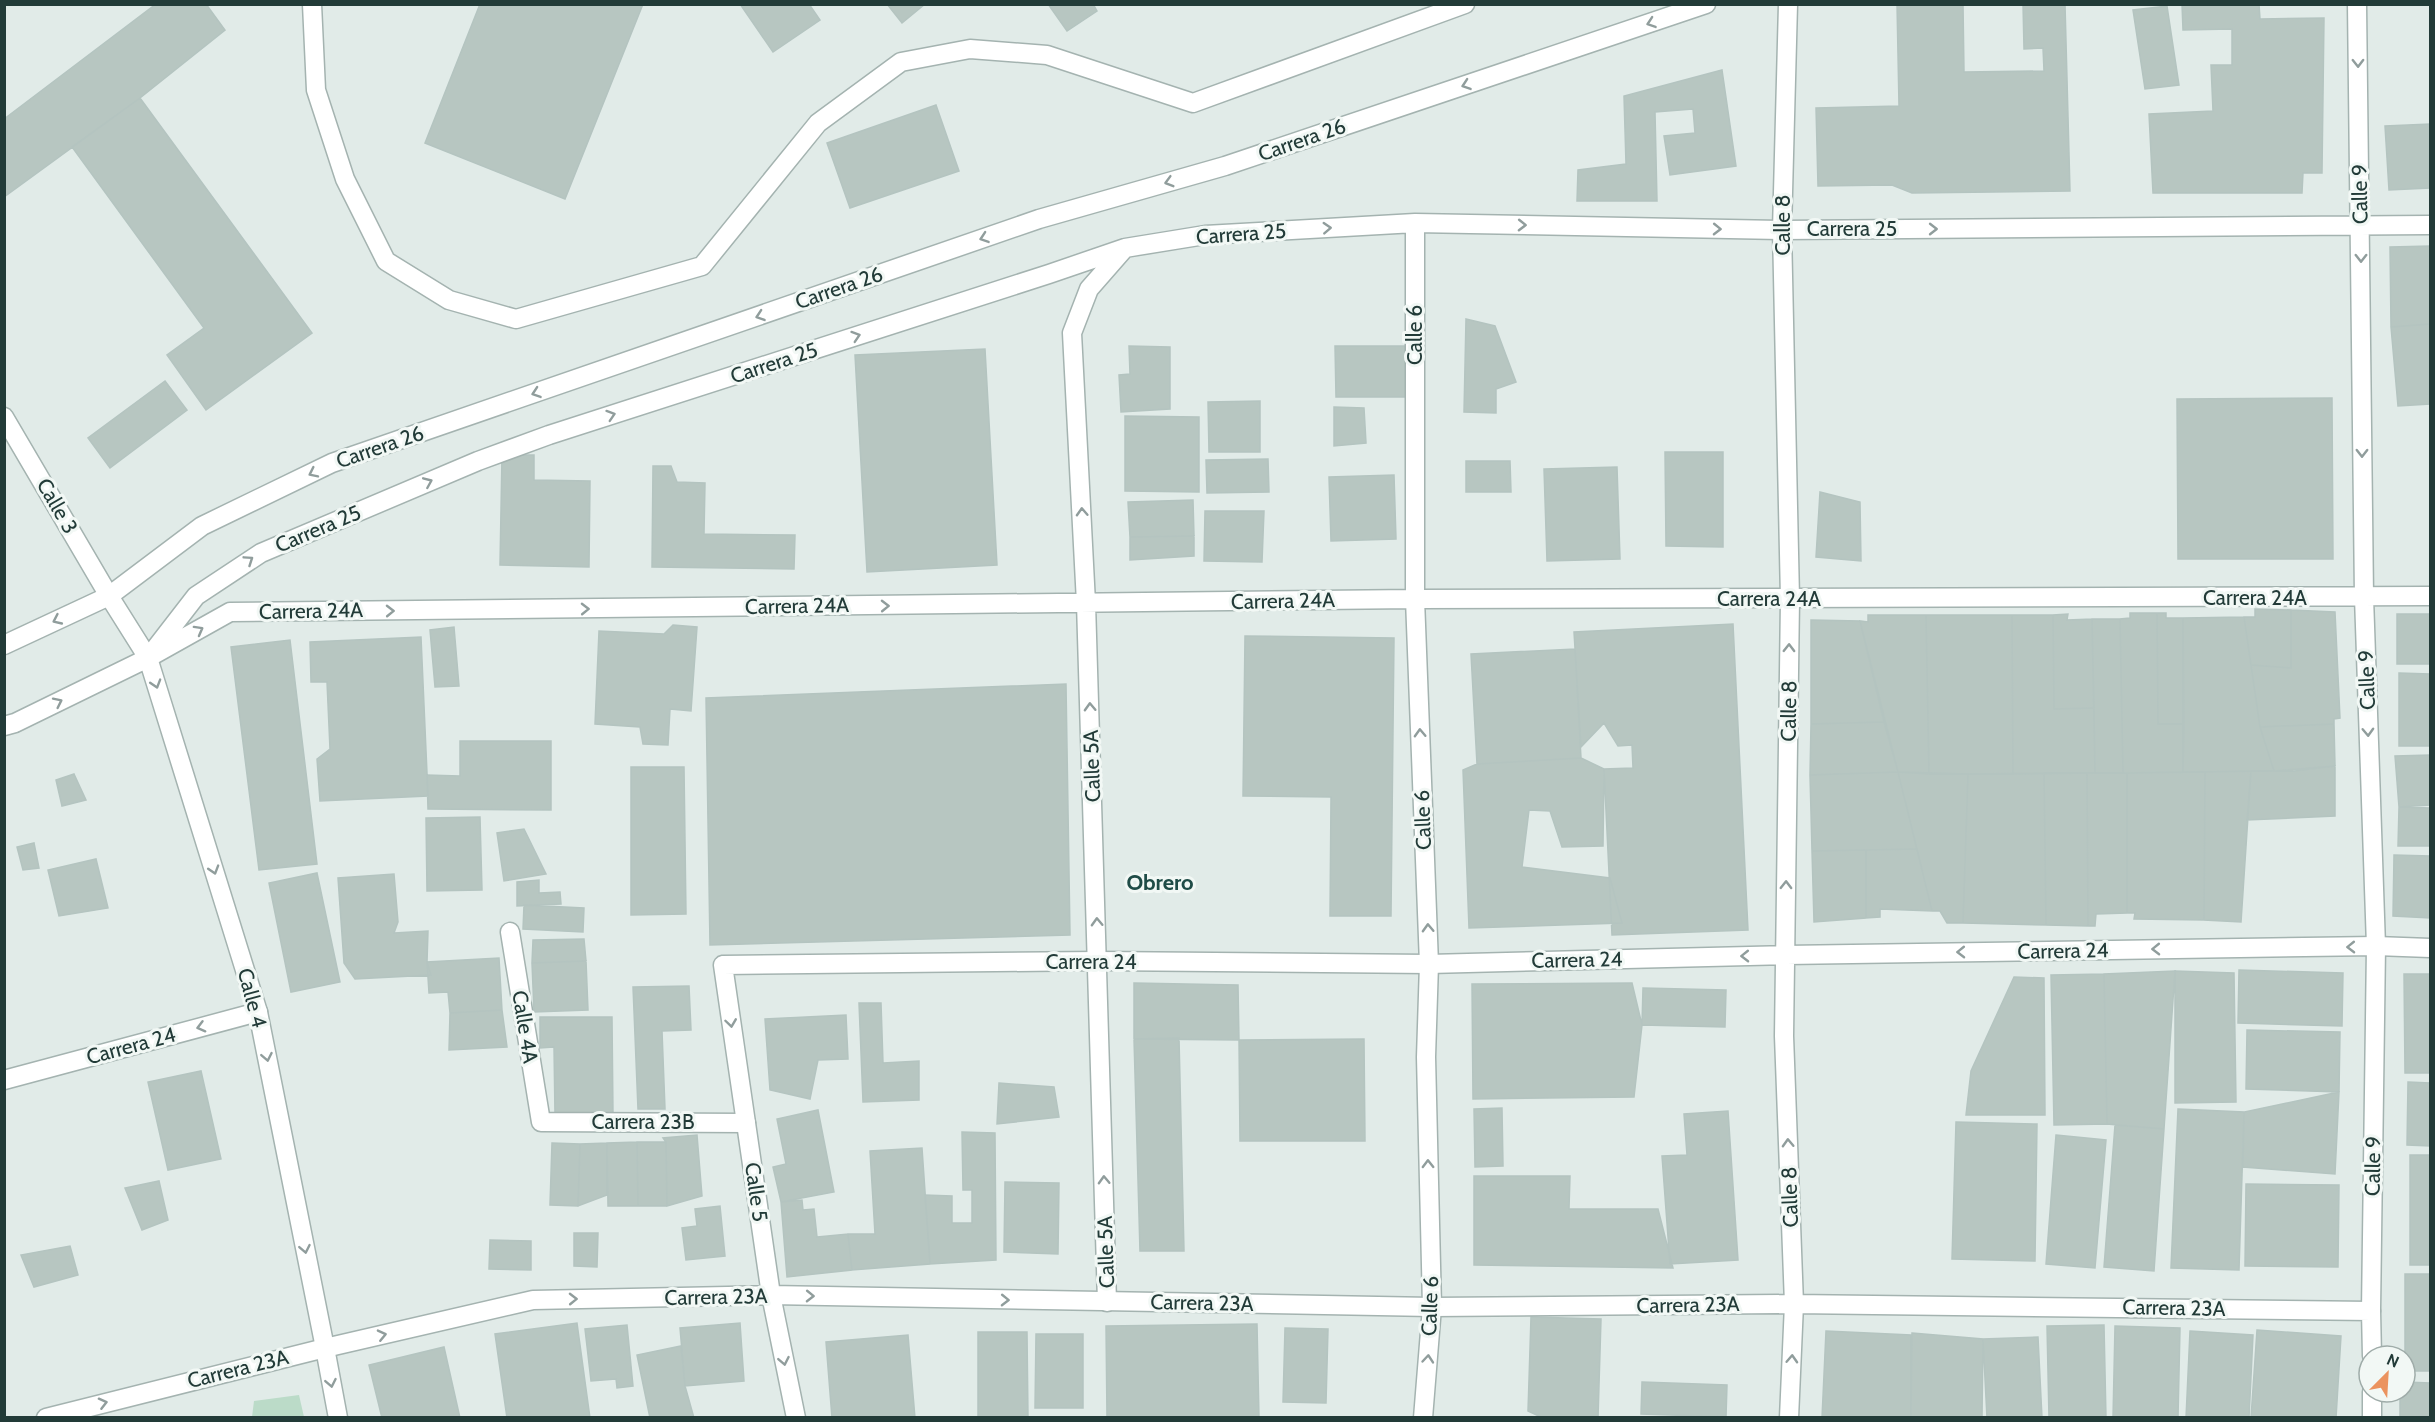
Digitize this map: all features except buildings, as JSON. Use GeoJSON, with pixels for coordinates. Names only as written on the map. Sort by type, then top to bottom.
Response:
{"type":"FeatureCollection","features":[{"type":"Feature","properties":{"kind":"street"},"geometry":{"type":"LineString","coordinates":[[312,4],[316,90],[345,179],[386,261],[450,300],[516,319],[702,266],[818,123],[901,62],[970,49],[1047,55],[1193,103],[1465,4]]}},
{"type":"Feature","properties":{"kind":"street","name":"Carrera 26"},"geometry":{"type":"LineString","coordinates":[[4,645],[109,596],[202,526],[332,463],[1039,219],[1225,166],[1706,4]]}},
{"type":"Feature","properties":{"kind":"street","name":"Calle 8"},"geometry":{"type":"LineString","coordinates":[[1788,4],[1782,230],[1790,599],[1784,1035],[1794,1304],[1789,1418]]}},
{"type":"Feature","properties":{"kind":"street","name":"Calle 9"},"geometry":{"type":"LineString","coordinates":[[2357,4],[2364,597],[2376,946],[2372,1344]]}},
{"type":"Feature","properties":{"kind":"street","name":"Carrera 25"},"geometry":{"type":"LineString","coordinates":[[148,658],[196,596],[261,553],[478,461],[549,435],[1125,248],[1205,235],[1415,223],[1782,230],[2430,225]]}},
{"type":"Feature","properties":{"kind":"street","name":"Calle 6"},"geometry":{"type":"LineString","coordinates":[[1415,223],[1414,599],[1429,964],[1426,1057],[1432,1307],[1423,1418]]}},
{"type":"Feature","properties":{"kind":"street","name":"Calle 5A"},"geometry":{"type":"LineString","coordinates":[[1107,1302],[1086,603],[1072,333],[1089,289],[1125,248]]}},
{"type":"Feature","properties":{"kind":"street","name":"Calle 3"},"geometry":{"type":"LineString","coordinates":[[4,417],[109,596]]}},
{"type":"Feature","properties":{"kind":"street","name":"Calle 4"},"geometry":{"type":"LineString","coordinates":[[109,596],[148,658],[258,1012],[338,1418]]}},
{"type":"Feature","properties":{"kind":"street","name":"Carrera 24A"},"geometry":{"type":"LineString","coordinates":[[148,658],[230,612],[1414,599],[2430,596]]}},
{"type":"Feature","properties":{"kind":"street"},"geometry":{"type":"LineString","coordinates":[[4,726],[15,723],[148,658]]}},
{"type":"Feature","properties":{"kind":"street","name":"Calle 4A"},"geometry":{"type":"LineString","coordinates":[[510,932],[541,1122]]}},
{"type":"Feature","properties":{"kind":"street","name":"Carrera 24"},"geometry":{"type":"LineString","coordinates":[[723,965],[1098,961],[1429,964],[1786,955],[2376,946],[2430,948]]}},
{"type":"Feature","properties":{"kind":"street","name":"Calle 5"},"geometry":{"type":"LineString","coordinates":[[723,965],[771,1295],[796,1418]]}},
{"type":"Feature","properties":{"kind":"street","name":"Carrera 24"},"geometry":{"type":"LineString","coordinates":[[4,1080],[258,1012]]}},
{"type":"Feature","properties":{"kind":"street","name":"Carrera 23B"},"geometry":{"type":"LineString","coordinates":[[541,1122],[746,1123]]}},
{"type":"Feature","properties":{"kind":"street","name":"Carrera 23A"},"geometry":{"type":"LineString","coordinates":[[46,1418],[325,1347],[533,1300],[771,1295],[1432,1307],[1794,1304],[2371,1311]]}},
{"type":"Feature","properties":{"kind":"green space"},"geometry":{"type":"Polygon","coordinates":[[[299,1395],[304,1417],[252,1417],[254,1401],[299,1395]]]}},
{"type":"Feature","properties":{"kind":"district","name":"Obrero"},"geometry":{"type":"Point","coordinates":[1160,882]}}]}
